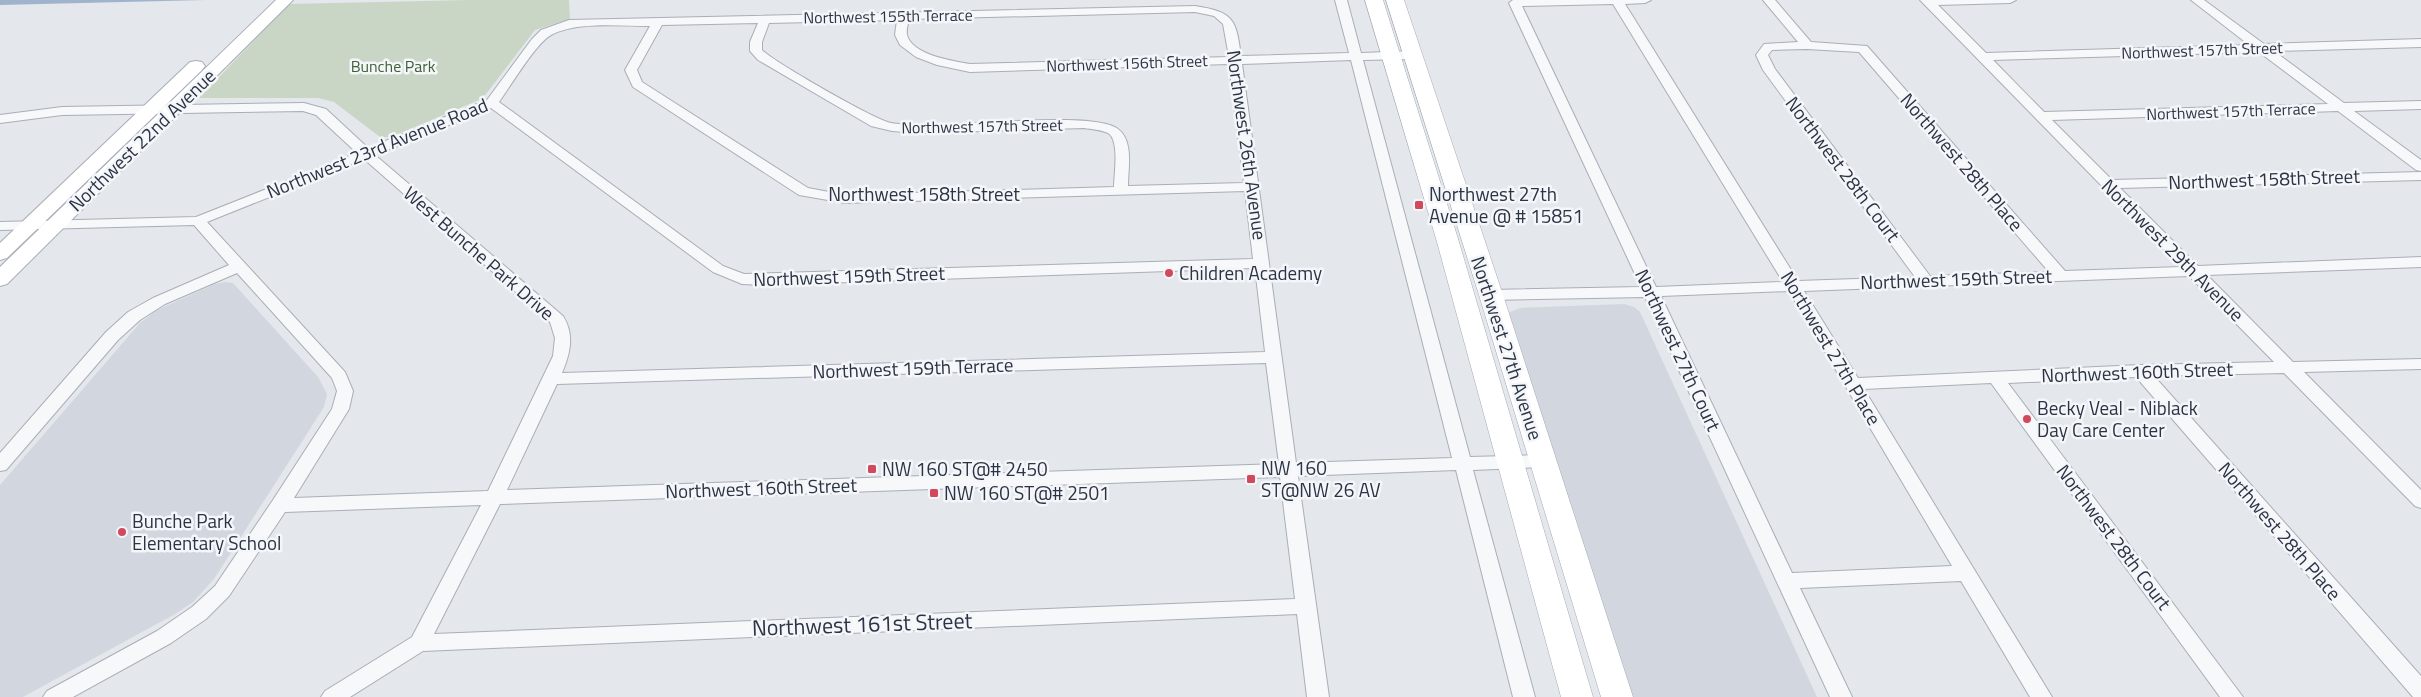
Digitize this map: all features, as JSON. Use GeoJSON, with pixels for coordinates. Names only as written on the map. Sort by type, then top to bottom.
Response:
{"type":"FeatureCollection","features":[{"type":"Feature","properties":{"kind":"main road","name":"Northwest 27th Avenue"},"geometry":{"type":"LineString","coordinates":[[1374,0],[1440,214],[1577,697]]}},
{"type":"Feature","properties":{"kind":"main road","name":"Northwest 27th Avenue"},"geometry":{"type":"LineString","coordinates":[[1395,0],[1617,697]]}},
{"type":"Feature","properties":{"kind":"main road","name":"Northwest 22nd Avenue"},"geometry":{"type":"LineString","coordinates":[[0,254],[264,1]]}},
{"type":"Feature","properties":{"kind":"main road","name":"Northwest 22nd Avenue"},"geometry":{"type":"LineString","coordinates":[[0,279],[284,1]]}},
{"type":"Feature","properties":{"kind":"main road"},"geometry":{"type":"LineString","coordinates":[[1440,214],[1449,220],[1472,286],[1480,293],[1490,295]]}},
{"type":"Feature","properties":{"kind":"street"},"geometry":{"type":"LineString","coordinates":[[1341,0],[1524,697]]}},
{"type":"Feature","properties":{"kind":"street"},"geometry":{"type":"LineString","coordinates":[[1515,3],[1645,0]]}},
{"type":"Feature","properties":{"kind":"street"},"geometry":{"type":"LineString","coordinates":[[1769,0],[1807,45]]}},
{"type":"Feature","properties":{"kind":"street"},"geometry":{"type":"LineString","coordinates":[[1927,1],[2010,0]]}},
{"type":"Feature","properties":{"kind":"street"},"geometry":{"type":"LineString","coordinates":[[2197,0],[2421,166]]}},
{"type":"Feature","properties":{"kind":"street","name":"Northwest 27th Place"},"geometry":{"type":"LineString","coordinates":[[1617,1],[1793,285],[2041,697]]}},
{"type":"Feature","properties":{"kind":"street","name":"Northwest 29th Avenue"},"geometry":{"type":"LineString","coordinates":[[1927,1],[2290,368],[2413,485],[2421,501]]}},
{"type":"Feature","properties":{"kind":"street","name":"Northwest 27th Court"},"geometry":{"type":"LineString","coordinates":[[1515,3],[1841,697]]}},
{"type":"Feature","properties":{"kind":"street","name":"Northwest 155th Terrace"},"geometry":{"type":"LineString","coordinates":[[555,29],[588,23],[1195,9],[1221,14]]}},
{"type":"Feature","properties":{"kind":"street","name":"Northwest 26th Avenue"},"geometry":{"type":"LineString","coordinates":[[1221,14],[1229,22],[1235,60],[1263,263],[1318,697]]}},
{"type":"Feature","properties":{"kind":"street","name":"Northwest 156th Street"},"geometry":{"type":"LineString","coordinates":[[904,16],[901,35],[907,44],[920,54],[943,64],[970,68],[1412,55]]}},
{"type":"Feature","properties":{"kind":"street","name":"Northwest 157th Street"},"geometry":{"type":"LineString","coordinates":[[765,19],[756,42],[756,51],[762,58],[876,123],[918,129],[1084,124],[1112,130]]}},
{"type":"Feature","properties":{"kind":"street","name":"Northwest 158th Street"},"geometry":{"type":"LineString","coordinates":[[658,22],[631,70],[637,84],[804,192],[845,199],[1252,187]]}},
{"type":"Feature","properties":{"kind":"street","name":"Northwest 23rd Avenue Road"},"geometry":{"type":"LineString","coordinates":[[198,221],[492,103],[536,42],[545,33],[555,29]]}},
{"type":"Feature","properties":{"kind":"street","name":"Northwest 157th Street"},"geometry":{"type":"LineString","coordinates":[[1982,57],[2421,43]]}},
{"type":"Feature","properties":{"kind":"street","name":"Northwest 28th Place"},"geometry":{"type":"LineString","coordinates":[[1807,45],[1863,49],[2060,275]]}},
{"type":"Feature","properties":{"kind":"street","name":"Northwest 28th Court"},"geometry":{"type":"LineString","coordinates":[[1807,45],[1768,47],[1762,55],[1769,70],[1926,281]]}},
{"type":"Feature","properties":{"kind":"street","name":"Northwest 159th Street"},"geometry":{"type":"LineString","coordinates":[[492,103],[718,269],[742,279],[1263,263]]}},
{"type":"Feature","properties":{"kind":"street","name":"Northwest 157th Terrace"},"geometry":{"type":"LineString","coordinates":[[2041,116],[2421,105]]}},
{"type":"Feature","properties":{"kind":"street","name":"West Bunche Park Drive"},"geometry":{"type":"LineString","coordinates":[[0,119],[62,111],[304,107],[321,112],[366,154],[557,320],[563,338],[561,356],[494,498],[419,642]]}},
{"type":"Feature","properties":{"kind":"street"},"geometry":{"type":"LineString","coordinates":[[1112,130],[1119,137],[1122,148],[1121,191]]}},
{"type":"Feature","properties":{"kind":"street","name":"Northwest 158th Street"},"geometry":{"type":"LineString","coordinates":[[2107,184],[2421,176]]}},
{"type":"Feature","properties":{"kind":"street"},"geometry":{"type":"LineString","coordinates":[[0,226],[198,221],[340,376],[345,391],[340,409],[280,505],[222,591],[199,613],[164,637],[54,697]]}},
{"type":"Feature","properties":{"kind":"street","name":"Northwest 159th Street"},"geometry":{"type":"LineString","coordinates":[[1490,295],[1650,292],[2421,262]]}},
{"type":"Feature","properties":{"kind":"street"},"geometry":{"type":"LineString","coordinates":[[0,465],[112,336],[134,316],[159,302],[239,266]]}},
{"type":"Feature","properties":{"kind":"street","name":"Northwest 159th Terrace"},"geometry":{"type":"LineString","coordinates":[[551,379],[1274,357]]}},
{"type":"Feature","properties":{"kind":"street","name":"Northwest 160th Street"},"geometry":{"type":"LineString","coordinates":[[1853,384],[2140,371],[2421,364]]}},
{"type":"Feature","properties":{"kind":"street","name":"Northwest 28th Place"},"geometry":{"type":"LineString","coordinates":[[2140,371],[2421,691]]}},
{"type":"Feature","properties":{"kind":"street","name":"Northwest 28th Court"},"geometry":{"type":"LineString","coordinates":[[1995,377],[2232,697]]}},
{"type":"Feature","properties":{"kind":"street","name":"Northwest 160th Street"},"geometry":{"type":"LineString","coordinates":[[280,505],[1543,461]]}},
{"type":"Feature","properties":{"kind":"street"},"geometry":{"type":"LineString","coordinates":[[1787,581],[1965,573]]}},
{"type":"Feature","properties":{"kind":"street","name":"Northwest 161st Street"},"geometry":{"type":"LineString","coordinates":[[419,642],[1306,606]]}},
{"type":"Feature","properties":{"kind":"street"},"geometry":{"type":"LineString","coordinates":[[332,697],[419,642]]}},
{"type":"Feature","properties":{"kind":"shaded area","name":"Bunche Park Elementary School"},"geometry":{"type":"Polygon","coordinates":[[[233,283],[318,377],[327,394],[324,407],[214,579],[193,602],[175,614],[23,697],[0,697],[0,485],[140,323],[157,310],[215,284],[233,283]]]}},
{"type":"Feature","properties":{"kind":"shaded area"},"geometry":{"type":"Polygon","coordinates":[[[1624,304],[1634,307],[1640,312],[1817,697],[1631,697],[1508,319],[1510,312],[1520,308],[1624,304]]]}},
{"type":"Feature","properties":{"kind":"green space","name":"Bunche Park"},"geometry":{"type":"Polygon","coordinates":[[[569,0],[570,19],[535,30],[486,94],[479,100],[391,137],[380,137],[334,102],[318,98],[199,98],[289,4],[569,0]]]}},
{"type":"Feature","properties":{"kind":"water"},"geometry":{"type":"Polygon","coordinates":[[[0,0],[205,0],[0,5],[0,0]]]}},
{"type":"Feature","properties":{"kind":"place","name":"Northwest 27th Avenue @ # 15851"},"geometry":{"type":"Point","coordinates":[1419,205]}},
{"type":"Feature","properties":{"kind":"place","name":"Children Academy"},"geometry":{"type":"Point","coordinates":[1169,273]}},
{"type":"Feature","properties":{"kind":"place","name":"Becky Veal - Niblack Day Care Center"},"geometry":{"type":"Point","coordinates":[2027,419]}},
{"type":"Feature","properties":{"kind":"place","name":"NW 160 ST@# 2450"},"geometry":{"type":"Point","coordinates":[872,469]}},
{"type":"Feature","properties":{"kind":"place","name":"NW 160 ST@NW 26 AV"},"geometry":{"type":"Point","coordinates":[1251,479]}},
{"type":"Feature","properties":{"kind":"place","name":"NW 160 ST@# 2501"},"geometry":{"type":"Point","coordinates":[934,493]}},
{"type":"Feature","properties":{"kind":"place","name":"Bunche Park Elementary School"},"geometry":{"type":"Point","coordinates":[122,532]}}]}
